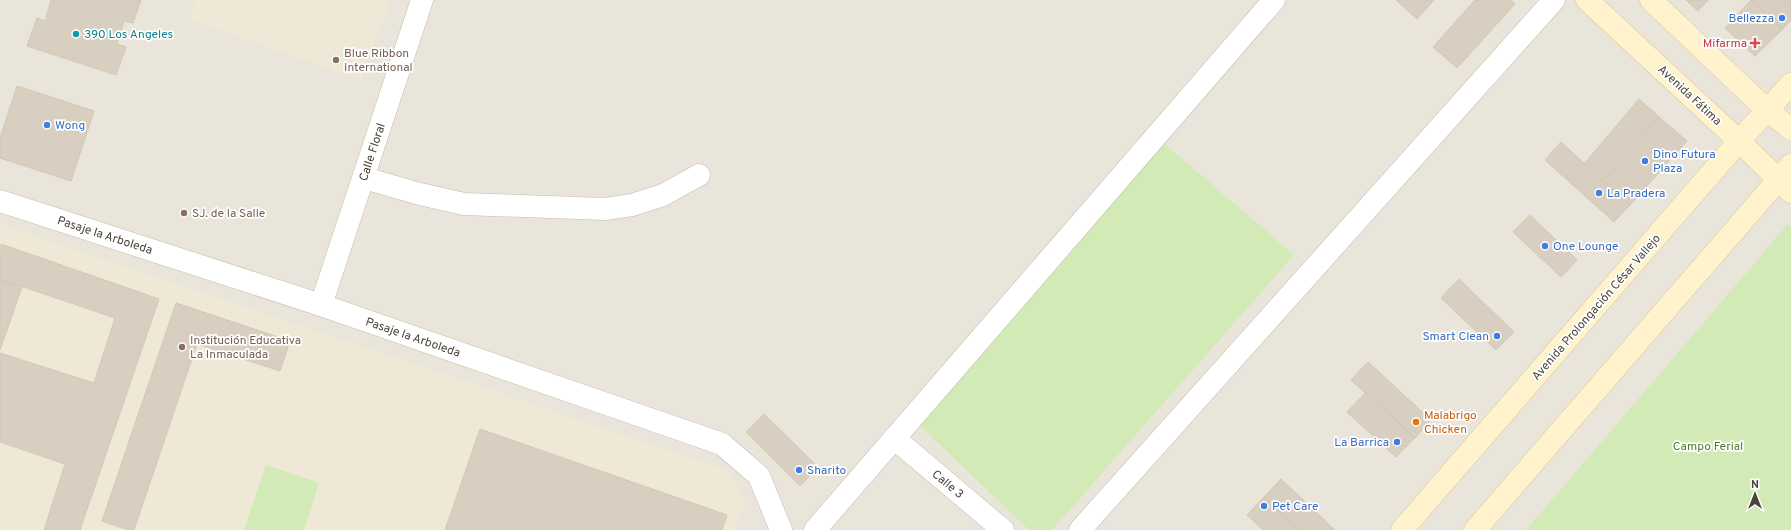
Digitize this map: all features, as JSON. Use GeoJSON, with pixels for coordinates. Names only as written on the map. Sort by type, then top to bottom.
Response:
{"type":"FeatureCollection","features":[{"type":"Feature","properties":{"kind":"main road","name":"Avenida Fátima"},"geometry":{"type":"LineString","coordinates":[[1587,0],[1739,141],[1787,179]]}},
{"type":"Feature","properties":{"kind":"main road"},"geometry":{"type":"LineString","coordinates":[[1651,0],[1768,111],[1791,129]]}},
{"type":"Feature","properties":{"kind":"main road","name":"Avenida Prolongación César Vallejo"},"geometry":{"type":"LineString","coordinates":[[1402,530],[1739,141],[1768,111],[1791,84]]}},
{"type":"Feature","properties":{"kind":"main road"},"geometry":{"type":"LineString","coordinates":[[1475,530],[1787,179]]}},
{"type":"Feature","properties":{"kind":"street","name":"Calle Floral"},"geometry":{"type":"LineString","coordinates":[[321,305],[422,0]]}},
{"type":"Feature","properties":{"kind":"street"},"geometry":{"type":"LineString","coordinates":[[815,530],[1274,0]]}},
{"type":"Feature","properties":{"kind":"street"},"geometry":{"type":"LineString","coordinates":[[1080,530],[1554,0]]}},
{"type":"Feature","properties":{"kind":"street"},"geometry":{"type":"LineString","coordinates":[[364,178],[420,194],[464,204],[605,209],[632,205],[663,195],[699,175]]}},
{"type":"Feature","properties":{"kind":"street","name":"Pasaje la Arboleda"},"geometry":{"type":"LineString","coordinates":[[0,201],[321,305],[722,444],[759,476],[781,530]]}},
{"type":"Feature","properties":{"kind":"street","name":"Calle 3"},"geometry":{"type":"LineString","coordinates":[[894,438],[1003,530]]}},
{"type":"Feature","properties":{"kind":"shaded area"},"geometry":{"type":"Polygon","coordinates":[[[0,0],[1791,0],[1791,530],[0,530],[0,0]]]}},
{"type":"Feature","properties":{"kind":"shaded area","name":"Blue Ribbon International"},"geometry":{"type":"Polygon","coordinates":[[[196,0],[390,0],[361,80],[189,19],[196,0]]]}},
{"type":"Feature","properties":{"kind":"shaded area","name":"Institución Educativa La Inmaculada"},"geometry":{"type":"Polygon","coordinates":[[[0,224],[727,470],[746,500],[735,530],[0,530],[0,224]]]}},
{"type":"Feature","properties":{"kind":"green space"},"geometry":{"type":"Polygon","coordinates":[[[1160,140],[1294,255],[1052,530],[1029,530],[913,419],[1160,140]]]}},
{"type":"Feature","properties":{"kind":"green space","name":"Campo Ferial"},"geometry":{"type":"Polygon","coordinates":[[[1788,224],[1791,227],[1791,530],[1526,530],[1788,224]]]}},
{"type":"Feature","properties":{"kind":"green space"},"geometry":{"type":"Polygon","coordinates":[[[266,465],[319,483],[304,530],[244,530],[266,465]]]}},
{"type":"Feature","properties":{"kind":"building","name":"390 Los Angeles"},"geometry":{"type":"Polygon","coordinates":[[[51,0],[141,0],[133,23],[124,21],[117,44],[126,47],[116,75],[27,46],[37,18],[45,21],[51,0]]]}},
{"type":"Feature","properties":{"kind":"building"},"geometry":{"type":"Polygon","coordinates":[[[1396,0],[1434,0],[1417,19],[1396,0]]]}},
{"type":"Feature","properties":{"kind":"building"},"geometry":{"type":"Polygon","coordinates":[[[1475,0],[1511,0],[1515,4],[1457,68],[1433,47],[1475,0]]]}},
{"type":"Feature","properties":{"kind":"building"},"geometry":{"type":"Polygon","coordinates":[[[1686,0],[1708,0],[1698,11],[1686,0]]]}},
{"type":"Feature","properties":{"kind":"building"},"geometry":{"type":"Polygon","coordinates":[[[1751,0],[1783,29],[1755,56],[1725,28],[1751,0]]]}},
{"type":"Feature","properties":{"kind":"building"},"geometry":{"type":"Polygon","coordinates":[[[1752,0],[1791,0],[1791,20],[1783,29],[1752,0]]]}},
{"type":"Feature","properties":{"kind":"building","name":"Wong"},"geometry":{"type":"Polygon","coordinates":[[[17,86],[94,111],[71,181],[0,158],[0,138],[17,86]]]}},
{"type":"Feature","properties":{"kind":"building"},"geometry":{"type":"Polygon","coordinates":[[[1639,99],[1659,117],[1603,181],[1584,164],[1639,99]]]}},
{"type":"Feature","properties":{"kind":"building","name":"Dino Futura Plaza"},"geometry":{"type":"Polygon","coordinates":[[[1659,117],[1687,141],[1630,205],[1603,181],[1659,117]]]}},
{"type":"Feature","properties":{"kind":"building","name":"La Pradera"},"geometry":{"type":"Polygon","coordinates":[[[1561,142],[1630,205],[1614,222],[1545,160],[1561,142]]]}},
{"type":"Feature","properties":{"kind":"building","name":"One Lounge"},"geometry":{"type":"Polygon","coordinates":[[[1530,215],[1577,260],[1561,277],[1513,232],[1530,215]]]}},
{"type":"Feature","properties":{"kind":"building"},"geometry":{"type":"Polygon","coordinates":[[[1,244],[159,299],[80,530],[44,530],[65,464],[0,442],[0,353],[94,383],[115,318],[0,279],[1,244]]]}},
{"type":"Feature","properties":{"kind":"building"},"geometry":{"type":"Polygon","coordinates":[[[0,279],[22,287],[0,350],[0,279]]]}},
{"type":"Feature","properties":{"kind":"building"},"geometry":{"type":"Polygon","coordinates":[[[1459,279],[1514,332],[1496,350],[1441,298],[1459,279]]]}},
{"type":"Feature","properties":{"kind":"building"},"geometry":{"type":"Polygon","coordinates":[[[176,303],[290,341],[280,371],[197,344],[134,530],[128,530],[102,521],[176,303]]]}},
{"type":"Feature","properties":{"kind":"building"},"geometry":{"type":"Polygon","coordinates":[[[1368,362],[1431,420],[1415,438],[1351,380],[1368,362]]]}},
{"type":"Feature","properties":{"kind":"building"},"geometry":{"type":"Polygon","coordinates":[[[1366,392],[1415,438],[1396,457],[1347,412],[1366,392]]]}},
{"type":"Feature","properties":{"kind":"building"},"geometry":{"type":"Polygon","coordinates":[[[764,414],[818,467],[800,486],[746,432],[764,414]]]}},
{"type":"Feature","properties":{"kind":"building"},"geometry":{"type":"Polygon","coordinates":[[[480,429],[727,515],[722,530],[445,530],[480,429]]]}},
{"type":"Feature","properties":{"kind":"building"},"geometry":{"type":"Polygon","coordinates":[[[1281,479],[1335,530],[1298,530],[1264,497],[1281,479]]]}},
{"type":"Feature","properties":{"kind":"building","name":"Pet Care"},"geometry":{"type":"Polygon","coordinates":[[[1264,497],[1298,530],[1263,530],[1247,515],[1264,497]]]}},
{"type":"Feature","properties":{"kind":"place","name":"Bellezza"},"geometry":{"type":"Point","coordinates":[1782,18]}},
{"type":"Feature","properties":{"kind":"place","name":"390 Los Angeles"},"geometry":{"type":"Point","coordinates":[76,34]}},
{"type":"Feature","properties":{"kind":"place","name":"Mifarma"},"geometry":{"type":"Point","coordinates":[1755,43]}},
{"type":"Feature","properties":{"kind":"place","name":"Blue Ribbon International"},"geometry":{"type":"Point","coordinates":[336,60]}},
{"type":"Feature","properties":{"kind":"place","name":"Wong"},"geometry":{"type":"Point","coordinates":[47,125]}},
{"type":"Feature","properties":{"kind":"place","name":"Dino Futura Plaza"},"geometry":{"type":"Point","coordinates":[1645,161]}},
{"type":"Feature","properties":{"kind":"place","name":"La Pradera"},"geometry":{"type":"Point","coordinates":[1599,193]}},
{"type":"Feature","properties":{"kind":"place","name":"SJ. de la Salle"},"geometry":{"type":"Point","coordinates":[184,213]}},
{"type":"Feature","properties":{"kind":"place","name":"One Lounge"},"geometry":{"type":"Point","coordinates":[1545,246]}},
{"type":"Feature","properties":{"kind":"place","name":"Smart Clean"},"geometry":{"type":"Point","coordinates":[1497,336]}},
{"type":"Feature","properties":{"kind":"place","name":"Institución Educativa La Inmaculada"},"geometry":{"type":"Point","coordinates":[182,347]}},
{"type":"Feature","properties":{"kind":"place","name":"Malabrigo Chicken"},"geometry":{"type":"Point","coordinates":[1416,422]}},
{"type":"Feature","properties":{"kind":"place","name":"La Barrica"},"geometry":{"type":"Point","coordinates":[1397,442]}},
{"type":"Feature","properties":{"kind":"place","name":"Sharito"},"geometry":{"type":"Point","coordinates":[799,470]}},
{"type":"Feature","properties":{"kind":"place","name":"Pet Care"},"geometry":{"type":"Point","coordinates":[1264,506]}}]}
